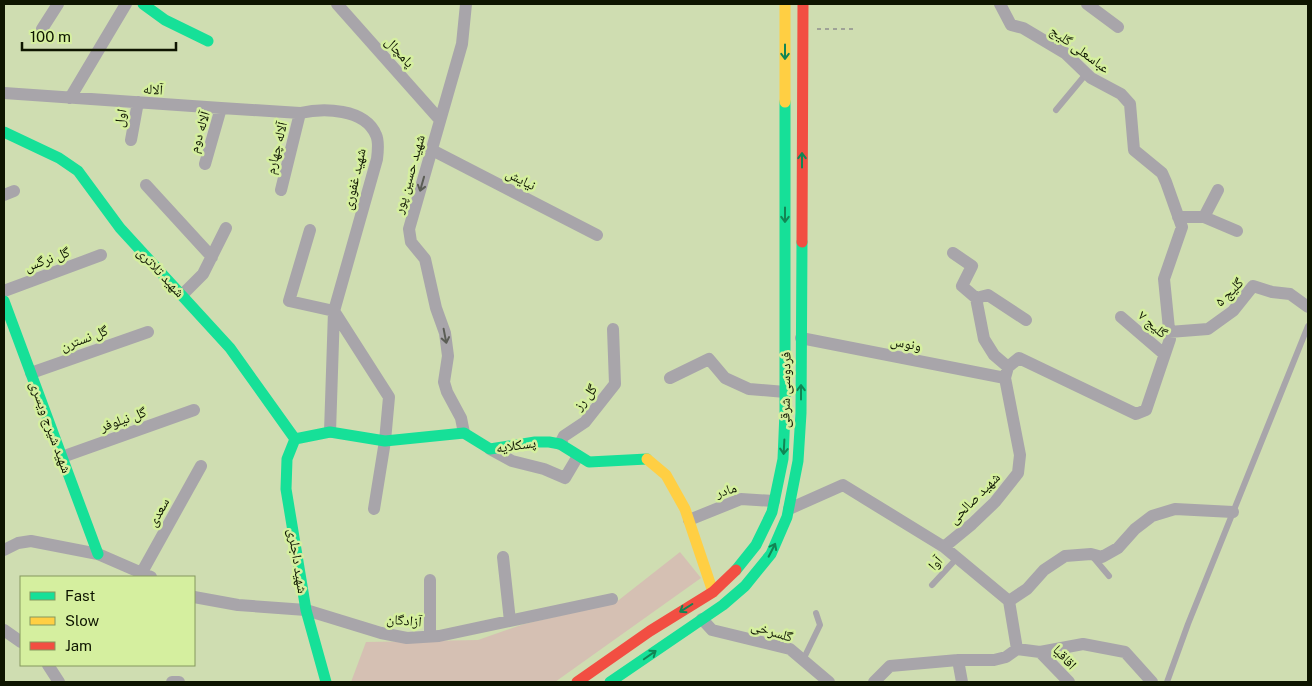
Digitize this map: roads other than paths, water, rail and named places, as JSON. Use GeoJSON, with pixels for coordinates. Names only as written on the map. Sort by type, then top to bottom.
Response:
{"type":"FeatureCollection","features":[{"type":"Feature","properties":{"kind":"street"},"geometry":{"type":"LineString","coordinates":[[42,29],[58,4]]}},
{"type":"Feature","properties":{"kind":"street"},"geometry":{"type":"LineString","coordinates":[[70,98],[126,4]]}},
{"type":"Feature","properties":{"kind":"street"},"geometry":{"type":"LineString","coordinates":[[142,4],[166,20],[208,41]]}},
{"type":"Feature","properties":{"kind":"street","name":"پامچال"},"geometry":{"type":"LineString","coordinates":[[337,4],[440,120]]}},
{"type":"Feature","properties":{"kind":"street","name":"شهید حسین پور"},"geometry":{"type":"LineString","coordinates":[[464,433],[461,418],[446,392],[444,382],[448,356],[445,333],[436,308],[425,259],[411,242],[409,229],[462,44],[466,4]]}},
{"type":"Feature","properties":{"kind":"street","name":"فردوسی شرقی"},"geometry":{"type":"LineString","coordinates":[[577,682],[650,631],[713,592],[733,574],[756,545],[772,512],[783,459],[786,392],[785,4]]}},
{"type":"Feature","properties":{"kind":"street","name":"فردوسی شرقی"},"geometry":{"type":"LineString","coordinates":[[610,682],[620,678],[723,605],[745,586],[771,554],[787,517],[798,451],[801,413],[802,4]]}},
{"type":"Feature","properties":{"kind":"street","name":"عباسعلی گلیج"},"geometry":{"type":"LineString","coordinates":[[1000,4],[1011,25],[1023,28],[1065,53],[1091,78],[1121,94],[1130,104],[1134,150],[1162,173],[1182,227],[1164,279],[1170,339],[1146,410],[1136,414],[1019,358],[1006,372]]}},
{"type":"Feature","properties":{"kind":"street"},"geometry":{"type":"LineString","coordinates":[[1086,4],[1118,27]]}},
{"type":"Feature","properties":{"kind":"street","name":"آلاله"},"geometry":{"type":"LineString","coordinates":[[4,93],[300,113]]}},
{"type":"Feature","properties":{"kind":"street","name":"اول"},"geometry":{"type":"LineString","coordinates":[[131,140],[138,102]]}},
{"type":"Feature","properties":{"kind":"street","name":"آلاله دوم"},"geometry":{"type":"LineString","coordinates":[[205,164],[222,108]]}},
{"type":"Feature","properties":{"kind":"street","name":"شهید غفوری"},"geometry":{"type":"LineString","coordinates":[[300,113],[310,111],[349,113],[366,121],[376,135],[377,158],[334,311],[330,432]]}},
{"type":"Feature","properties":{"kind":"street","name":"آلاله چهارم"},"geometry":{"type":"LineString","coordinates":[[281,190],[300,113]]}},
{"type":"Feature","properties":{"kind":"street","name":"شهید تلاتری"},"geometry":{"type":"LineString","coordinates":[[4,132],[59,158],[78,171],[120,228],[230,348],[295,439]]}},
{"type":"Feature","properties":{"kind":"street","name":"نیایش"},"geometry":{"type":"LineString","coordinates":[[432,150],[598,234]]}},
{"type":"Feature","properties":{"kind":"street"},"geometry":{"type":"LineString","coordinates":[[146,185],[212,257]]}},
{"type":"Feature","properties":{"kind":"street"},"geometry":{"type":"LineString","coordinates":[[1204,217],[1218,190]]}},
{"type":"Feature","properties":{"kind":"street"},"geometry":{"type":"LineString","coordinates":[[1178,217],[1204,217],[1237,231]]}},
{"type":"Feature","properties":{"kind":"street"},"geometry":{"type":"LineString","coordinates":[[182,295],[203,274],[226,228]]}},
{"type":"Feature","properties":{"kind":"street"},"geometry":{"type":"LineString","coordinates":[[310,230],[289,301],[334,311],[389,397],[385,441],[374,509]]}},
{"type":"Feature","properties":{"kind":"street"},"geometry":{"type":"LineString","coordinates":[[954,253],[972,266],[962,286],[976,298],[984,339],[1006,372]]}},
{"type":"Feature","properties":{"kind":"street","name":"گل نرگس"},"geometry":{"type":"LineString","coordinates":[[4,291],[101,255]]}},
{"type":"Feature","properties":{"kind":"street","name":"گلیج ۵"},"geometry":{"type":"LineString","coordinates":[[1169,332],[1208,329],[1233,312],[1253,286],[1272,292],[1290,294],[1308,307]]}},
{"type":"Feature","properties":{"kind":"street"},"geometry":{"type":"LineString","coordinates":[[976,298],[988,295],[1026,320]]}},
{"type":"Feature","properties":{"kind":"street","name":"شهید شیرج ویسری"},"geometry":{"type":"LineString","coordinates":[[4,301],[98,554]]}},
{"type":"Feature","properties":{"kind":"street","name":"گلیج ۷"},"geometry":{"type":"LineString","coordinates":[[1121,317],[1164,354]]}},
{"type":"Feature","properties":{"kind":"street","name":"گل رز"},"geometry":{"type":"LineString","coordinates":[[560,444],[564,436],[585,422],[615,384],[613,329]]}},
{"type":"Feature","properties":{"kind":"street","name":"گل نسترن"},"geometry":{"type":"LineString","coordinates":[[31,373],[148,332]]}},
{"type":"Feature","properties":{"kind":"street","name":"ونوس"},"geometry":{"type":"LineString","coordinates":[[801,338],[1006,372]]}},
{"type":"Feature","properties":{"kind":"street"},"geometry":{"type":"LineString","coordinates":[[670,378],[709,359],[725,378],[749,389],[786,392]]}},
{"type":"Feature","properties":{"kind":"street","name":"شهید صالحی"},"geometry":{"type":"LineString","coordinates":[[944,547],[995,502],[1018,473],[1020,455],[1006,372]]}},
{"type":"Feature","properties":{"kind":"street","name":"گل نیلوفر"},"geometry":{"type":"LineString","coordinates":[[62,457],[194,410]]}},
{"type":"Feature","properties":{"kind":"street"},"geometry":{"type":"LineString","coordinates":[[295,439],[330,432],[385,441],[464,433]]}},
{"type":"Feature","properties":{"kind":"street","name":"پسکلایه"},"geometry":{"type":"LineString","coordinates":[[464,433],[490,449],[534,442],[549,442],[560,444],[589,462],[647,459],[666,475],[685,509],[713,592]]}},
{"type":"Feature","properties":{"kind":"street","name":"شهید داجلری"},"geometry":{"type":"LineString","coordinates":[[295,439],[287,459],[286,489],[306,610],[326,682]]}},
{"type":"Feature","properties":{"kind":"street"},"geometry":{"type":"LineString","coordinates":[[490,449],[512,461],[544,469],[565,478],[578,456]]}},
{"type":"Feature","properties":{"kind":"street","name":"سعدی"},"geometry":{"type":"LineString","coordinates":[[146,575],[201,466]]}},
{"type":"Feature","properties":{"kind":"street"},"geometry":{"type":"LineString","coordinates":[[789,509],[843,485],[944,547],[1009,601],[1017,649]]}},
{"type":"Feature","properties":{"kind":"street","name":"مادر"},"geometry":{"type":"LineString","coordinates":[[689,520],[741,499],[774,501]]}},
{"type":"Feature","properties":{"kind":"street"},"geometry":{"type":"LineString","coordinates":[[1009,601],[1027,589],[1044,570],[1065,556],[1091,554],[1102,557],[1118,548],[1135,528],[1152,516],[1175,510],[1233,512]]}},
{"type":"Feature","properties":{"kind":"street"},"geometry":{"type":"LineString","coordinates":[[4,550],[18,543],[31,540],[98,554],[146,575]]}},
{"type":"Feature","properties":{"kind":"street"},"geometry":{"type":"LineString","coordinates":[[503,557],[510,621]]}},
{"type":"Feature","properties":{"kind":"street"},"geometry":{"type":"LineString","coordinates":[[430,580],[430,636]]}},
{"type":"Feature","properties":{"kind":"street","name":"آزادگان"},"geometry":{"type":"LineString","coordinates":[[195,597],[238,605],[306,610],[381,633],[407,638],[439,636],[612,599]]}},
{"type":"Feature","properties":{"kind":"street","name":"گلسرخی"},"geometry":{"type":"LineString","coordinates":[[702,619],[712,630],[790,649],[827,682]]}},
{"type":"Feature","properties":{"kind":"street"},"geometry":{"type":"LineString","coordinates":[[4,630],[20,641]]}},
{"type":"Feature","properties":{"kind":"street"},"geometry":{"type":"LineString","coordinates":[[874,682],[890,666],[958,660],[994,660],[1006,657],[1017,649],[1040,652],[1084,644],[1125,652],[1152,682]]}},
{"type":"Feature","properties":{"kind":"street","name":"اقاقیا"},"geometry":{"type":"LineString","coordinates":[[1040,652],[1069,682]]}},
{"type":"Feature","properties":{"kind":"street"},"geometry":{"type":"LineString","coordinates":[[958,660],[962,682]]}},
{"type":"Feature","properties":{"kind":"street"},"geometry":{"type":"LineString","coordinates":[[49,666],[59,682]]}},
{"type":"Feature","properties":{"kind":"street"},"geometry":{"type":"LineString","coordinates":[[172,682],[179,682]]}},
{"type":"Feature","properties":{"kind":"lane"},"geometry":{"type":"LineString","coordinates":[[1056,110],[1086,74]]}},
{"type":"Feature","properties":{"kind":"lane"},"geometry":{"type":"LineString","coordinates":[[1167,682],[1188,624],[1308,326]]}},
{"type":"Feature","properties":{"kind":"lane"},"geometry":{"type":"LineString","coordinates":[[1091,554],[1109,576]]}},
{"type":"Feature","properties":{"kind":"lane","name":"آوا"},"geometry":{"type":"LineString","coordinates":[[932,585],[957,558]]}},
{"type":"Feature","properties":{"kind":"lane"},"geometry":{"type":"LineString","coordinates":[[803,660],[820,625],[816,613]]}}]}
